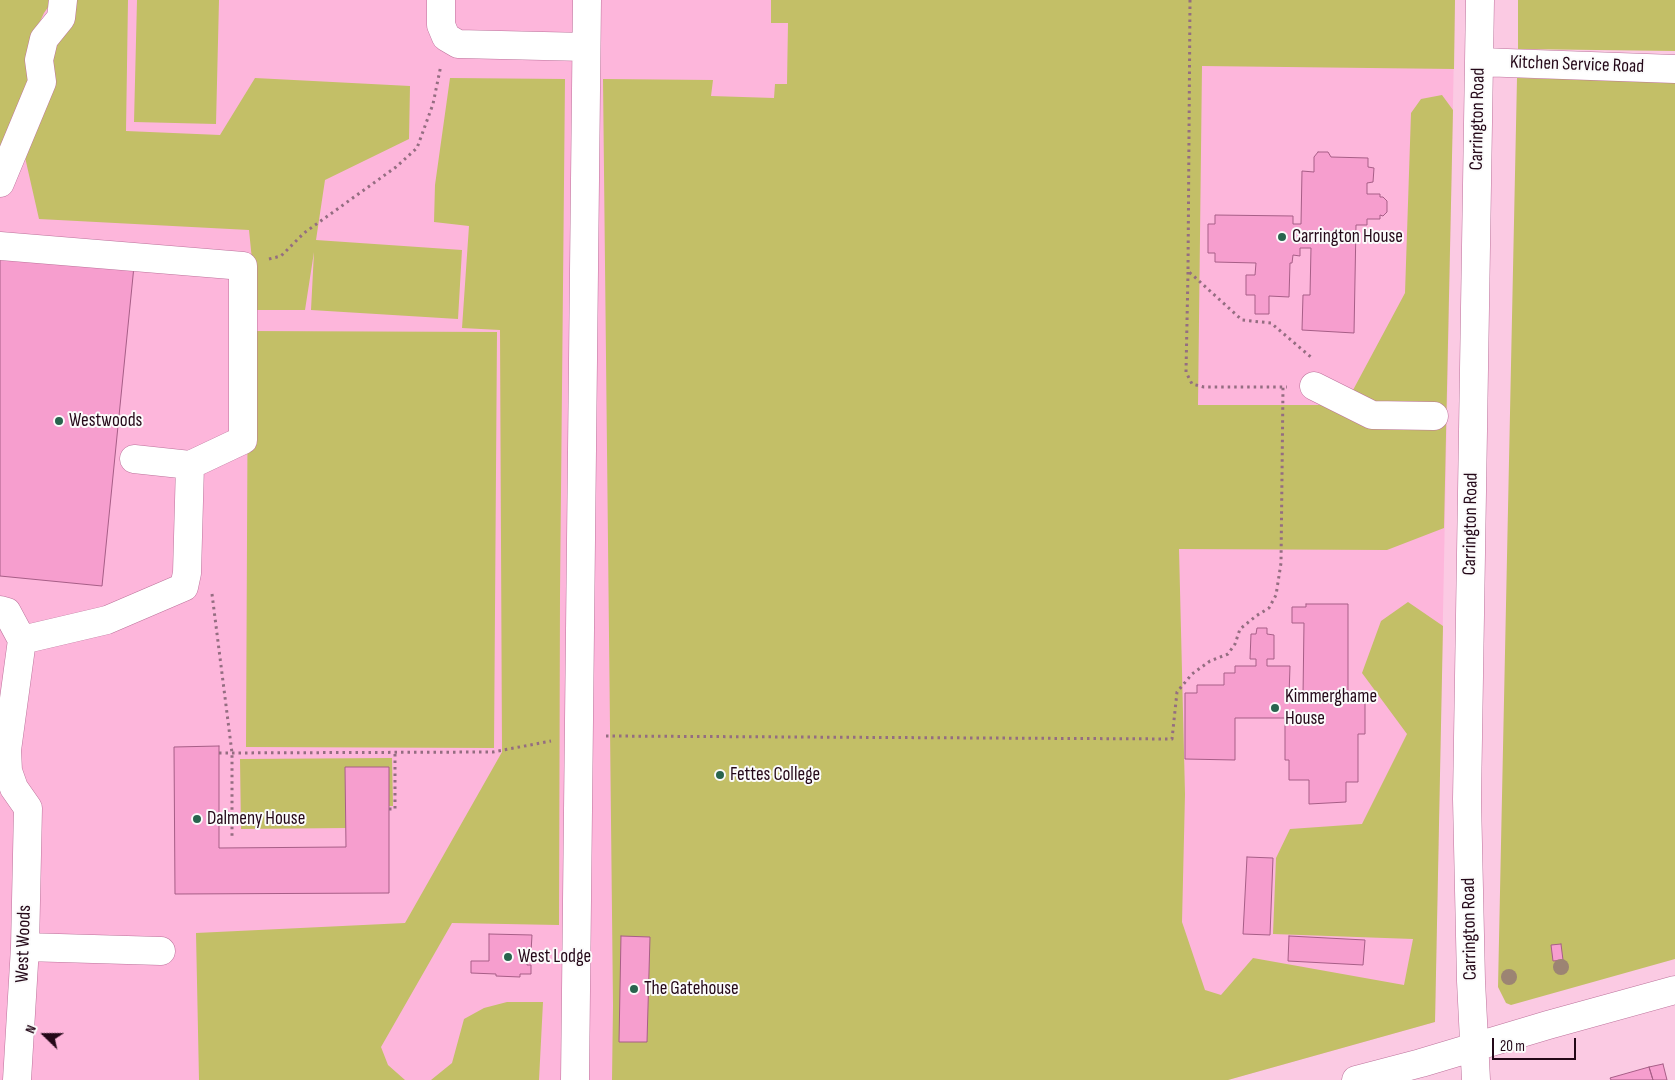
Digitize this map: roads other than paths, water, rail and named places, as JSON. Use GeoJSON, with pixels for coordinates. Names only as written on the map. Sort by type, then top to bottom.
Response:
{"type":"FeatureCollection","features":[{"type":"Feature","properties":{"kind":"street"},"geometry":{"type":"LineString","coordinates":[[0,183],[42,82],[39,60],[44,39],[61,18],[64,0]]}},
{"type":"Feature","properties":{"kind":"street"},"geometry":{"type":"LineString","coordinates":[[441,0],[441,25],[446,37],[458,44],[586,47]]}},
{"type":"Feature","properties":{"kind":"street"},"geometry":{"type":"LineString","coordinates":[[576,1080],[587,0]]}},
{"type":"Feature","properties":{"kind":"street","name":"Carrington Road"},"geometry":{"type":"LineString","coordinates":[[1476,1080],[1467,799],[1480,0]]}},
{"type":"Feature","properties":{"kind":"street","name":"Kitchen Service Road"},"geometry":{"type":"LineString","coordinates":[[1479,62],[1675,69]]}},
{"type":"Feature","properties":{"kind":"street"},"geometry":{"type":"LineString","coordinates":[[0,246],[243,266],[242,440],[180,464],[134,459]]}},
{"type":"Feature","properties":{"kind":"street"},"geometry":{"type":"LineString","coordinates":[[1314,386],[1372,415],[1434,416]]}},
{"type":"Feature","properties":{"kind":"street"},"geometry":{"type":"LineString","coordinates":[[0,610],[7,612],[22,640],[107,620],[184,587],[188,573],[180,464]]}},
{"type":"Feature","properties":{"kind":"street","name":"West Woods"},"geometry":{"type":"LineString","coordinates":[[17,1080],[25,947],[28,808],[14,788],[8,771],[7,750],[22,640]]}},
{"type":"Feature","properties":{"kind":"street"},"geometry":{"type":"LineString","coordinates":[[25,947],[161,952]]}},
{"type":"Feature","properties":{"kind":"street"},"geometry":{"type":"LineString","coordinates":[[1356,1080],[1675,990]]}},
{"type":"Feature","properties":{"kind":"place","name":"Carrington House"},"geometry":{"type":"Point","coordinates":[1282,237]}},
{"type":"Feature","properties":{"kind":"place","name":"Westwoods"},"geometry":{"type":"Point","coordinates":[59,421]}},
{"type":"Feature","properties":{"kind":"place","name":"Kimmerghame House"},"geometry":{"type":"Point","coordinates":[1275,708]}},
{"type":"Feature","properties":{"kind":"place","name":"Fettes College"},"geometry":{"type":"Point","coordinates":[720,775]}},
{"type":"Feature","properties":{"kind":"place","name":"Dalmeny House"},"geometry":{"type":"Point","coordinates":[197,819]}},
{"type":"Feature","properties":{"kind":"place","name":"West Lodge"},"geometry":{"type":"Point","coordinates":[508,957]}},
{"type":"Feature","properties":{"kind":"place","name":"The Gatehouse"},"geometry":{"type":"Point","coordinates":[634,989]}}]}
